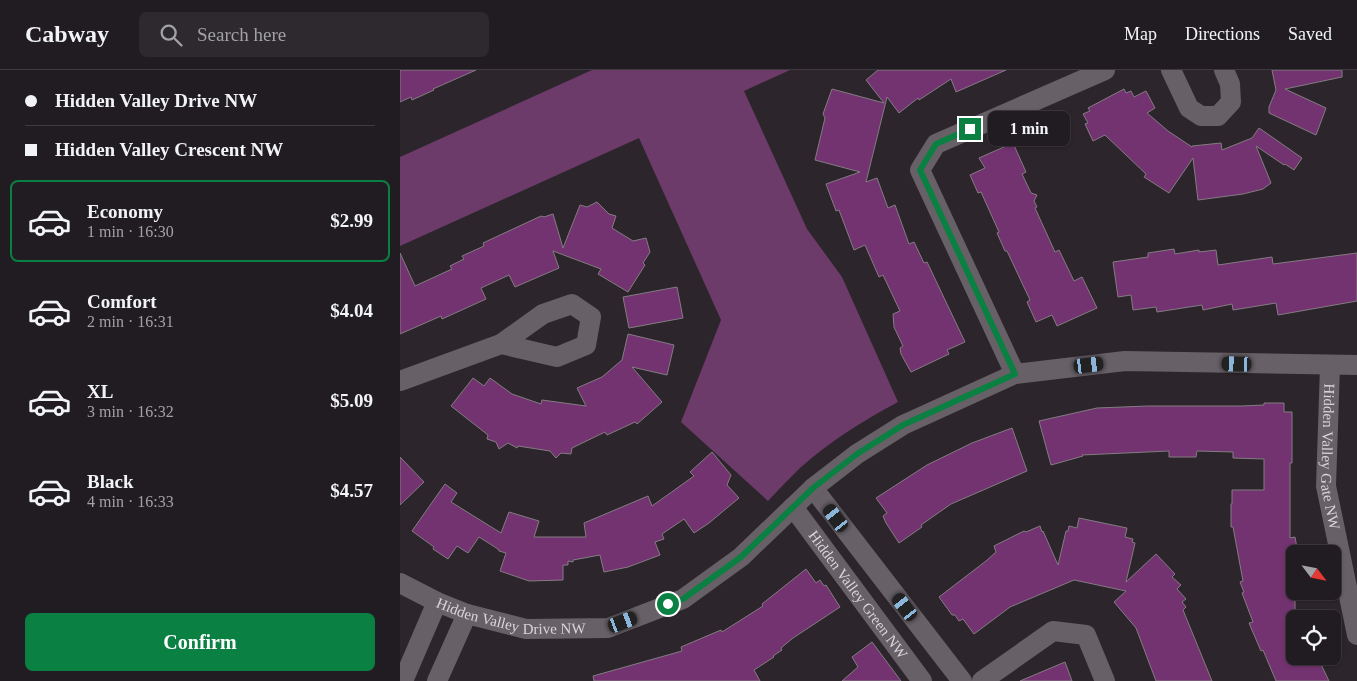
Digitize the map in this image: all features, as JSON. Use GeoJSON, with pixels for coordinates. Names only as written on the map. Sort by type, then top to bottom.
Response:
{"type":"FeatureCollection","features":[{"type":"Feature","properties":{"kind":"street"},"geometry":{"type":"LineString","coordinates":[[1015,374],[920,170],[936,144],[1105,70]]}},
{"type":"Feature","properties":{"kind":"street"},"geometry":{"type":"LineString","coordinates":[[1171,70],[1189,108],[1200,116],[1218,116],[1231,102],[1230,84],[1224,70]]}},
{"type":"Feature","properties":{"kind":"street"},"geometry":{"type":"LineString","coordinates":[[400,381],[501,344]]}},
{"type":"Feature","properties":{"kind":"street","name":"Hidden Valley Drive NW"},"geometry":{"type":"LineString","coordinates":[[400,583],[437,602],[467,614],[526,629],[608,628],[683,599],[741,557],[813,488],[857,454],[903,425],[1015,374],[1126,361],[1357,365]]}},
{"type":"Feature","properties":{"kind":"street","name":"Hidden Valley Gate NW"},"geometry":{"type":"LineString","coordinates":[[1330,366],[1326,486],[1357,635]]}},
{"type":"Feature","properties":{"kind":"street","name":"Hidden Valley Green NW"},"geometry":{"type":"LineString","coordinates":[[813,488],[962,681]]}},
{"type":"Feature","properties":{"kind":"street","name":"Hidden Valley Green NW"},"geometry":{"type":"LineString","coordinates":[[793,507],[922,681]]}},
{"type":"Feature","properties":{"kind":"street"},"geometry":{"type":"LineString","coordinates":[[403,681],[437,602]]}},
{"type":"Feature","properties":{"kind":"street"},"geometry":{"type":"LineString","coordinates":[[438,681],[467,614]]}},
{"type":"Feature","properties":{"kind":"street"},"geometry":{"type":"LineString","coordinates":[[982,681],[1053,631],[1086,635],[1105,681]]}},
{"type":"Feature","properties":{"kind":"shaded area"},"geometry":{"type":"Polygon","coordinates":[[[592,70],[790,70],[744,91],[807,229],[842,277],[898,402],[860,424],[823,449],[800,468],[768,501],[681,422],[721,320],[639,138],[400,246],[400,157],[592,70]]]}},
{"type":"Feature","properties":{"kind":"building"},"geometry":{"type":"Polygon","coordinates":[[[400,70],[476,70],[412,100],[411,97],[400,102],[400,70]]]}},
{"type":"Feature","properties":{"kind":"building"},"geometry":{"type":"Polygon","coordinates":[[[878,70],[1006,70],[956,92],[951,79],[919,100],[918,98],[899,113],[887,97],[866,182],[877,178],[888,208],[895,205],[909,244],[914,242],[924,263],[927,262],[965,342],[947,350],[949,354],[911,372],[901,354],[900,348],[903,346],[894,327],[893,314],[900,311],[883,275],[879,277],[865,245],[854,250],[839,210],[836,211],[826,184],[860,172],[815,160],[825,118],[823,114],[832,89],[884,103],[866,80],[878,70]]]}},
{"type":"Feature","properties":{"kind":"building"},"geometry":{"type":"Polygon","coordinates":[[[1272,70],[1342,70],[1342,77],[1285,89],[1326,108],[1316,135],[1269,113],[1269,107],[1276,90],[1272,70]]]}},
{"type":"Feature","properties":{"kind":"building"},"geometry":{"type":"Polygon","coordinates":[[[1124,89],[1126,93],[1131,91],[1134,97],[1146,91],[1155,108],[1147,113],[1168,131],[1192,147],[1221,143],[1222,150],[1252,138],[1259,128],[1302,158],[1294,170],[1256,146],[1271,183],[1263,189],[1243,194],[1198,200],[1193,158],[1169,193],[1144,177],[1146,174],[1105,135],[1093,141],[1085,124],[1088,123],[1083,114],[1090,111],[1088,108],[1124,89]]]}},
{"type":"Feature","properties":{"kind":"building"},"geometry":{"type":"Polygon","coordinates":[[[1013,143],[1026,172],[1022,174],[1031,193],[1037,195],[1034,201],[1037,207],[1035,208],[1055,252],[1059,250],[1074,281],[1082,277],[1097,308],[1057,326],[1052,315],[1036,322],[1027,302],[1030,300],[1007,251],[1005,251],[997,233],[999,232],[981,192],[978,193],[970,175],[985,168],[979,158],[1013,143]]]}},
{"type":"Feature","properties":{"kind":"building"},"geometry":{"type":"Polygon","coordinates":[[[597,202],[609,214],[616,216],[612,228],[633,241],[646,238],[650,252],[643,263],[645,265],[628,292],[598,274],[601,269],[553,251],[559,268],[515,287],[509,275],[481,288],[486,299],[442,319],[441,316],[400,334],[400,253],[415,286],[452,269],[450,266],[464,259],[462,256],[484,246],[483,243],[541,216],[553,214],[563,248],[580,205],[587,207],[597,202]]]}},
{"type":"Feature","properties":{"kind":"building"},"geometry":{"type":"Polygon","coordinates":[[[1174,249],[1175,254],[1199,250],[1199,252],[1216,250],[1218,265],[1272,257],[1273,264],[1357,253],[1357,301],[1278,315],[1276,303],[1233,310],[1232,304],[1203,310],[1202,305],[1157,312],[1156,307],[1133,310],[1131,295],[1118,297],[1113,262],[1148,257],[1148,253],[1174,249]]]}},
{"type":"Feature","properties":{"kind":"building"},"geometry":{"type":"Polygon","coordinates":[[[677,287],[683,318],[629,328],[623,297],[677,287]]]}},
{"type":"Feature","properties":{"kind":"building"},"geometry":{"type":"Polygon","coordinates":[[[628,334],[674,345],[667,375],[632,367],[662,402],[637,424],[635,422],[607,435],[605,432],[572,448],[571,454],[561,453],[556,458],[550,451],[518,446],[517,448],[508,443],[499,449],[496,442],[487,439],[488,435],[451,406],[473,378],[484,386],[490,378],[512,394],[541,404],[542,400],[586,406],[577,388],[602,377],[622,360],[628,334]]]}},
{"type":"Feature","properties":{"kind":"building"},"geometry":{"type":"Polygon","coordinates":[[[1264,403],[1284,403],[1284,412],[1292,412],[1290,538],[1295,537],[1296,545],[1286,545],[1286,600],[1295,600],[1295,610],[1286,610],[1286,665],[1321,665],[1329,681],[1276,681],[1249,623],[1253,622],[1242,593],[1244,592],[1240,582],[1243,581],[1233,527],[1231,527],[1232,490],[1264,490],[1264,459],[1233,458],[1233,452],[1197,451],[1196,457],[1169,457],[1169,451],[1082,455],[1051,465],[1039,421],[1097,408],[1264,405],[1264,403]]]}},
{"type":"Feature","properties":{"kind":"building"},"geometry":{"type":"Polygon","coordinates":[[[1012,428],[1027,471],[951,504],[899,543],[883,516],[887,513],[876,498],[927,465],[972,443],[1012,428]]]}},
{"type":"Feature","properties":{"kind":"building"},"geometry":{"type":"Polygon","coordinates":[[[712,452],[731,475],[727,485],[739,498],[694,533],[684,519],[662,534],[664,539],[655,542],[660,555],[628,567],[604,572],[600,555],[573,560],[573,562],[568,561],[568,565],[563,565],[563,580],[529,581],[500,571],[506,553],[499,551],[479,537],[468,553],[457,546],[448,559],[412,531],[445,484],[457,493],[451,502],[501,533],[509,512],[539,521],[534,537],[586,537],[584,523],[648,496],[652,506],[694,476],[690,472],[712,452]]]}},
{"type":"Feature","properties":{"kind":"building"},"geometry":{"type":"Polygon","coordinates":[[[400,457],[424,482],[400,505],[400,457]]]}},
{"type":"Feature","properties":{"kind":"building"},"geometry":{"type":"Polygon","coordinates":[[[1079,518],[1127,528],[1125,537],[1133,539],[1132,542],[1135,543],[1126,582],[1156,554],[1175,574],[1172,577],[1181,585],[1177,589],[1186,599],[1182,602],[1186,607],[1183,610],[1212,681],[1156,681],[1136,628],[1114,602],[1126,591],[1074,580],[1010,607],[974,634],[963,619],[959,621],[955,615],[952,615],[939,597],[996,552],[994,546],[1024,531],[1026,532],[1040,526],[1058,565],[1066,531],[1068,531],[1069,526],[1077,528],[1079,518]]]}},
{"type":"Feature","properties":{"kind":"building"},"geometry":{"type":"Polygon","coordinates":[[[806,569],[816,583],[820,580],[824,586],[826,585],[840,607],[793,638],[774,657],[754,670],[760,681],[594,681],[593,676],[682,651],[681,647],[721,630],[722,632],[763,606],[762,604],[806,569]]]}},
{"type":"Feature","properties":{"kind":"building"},"geometry":{"type":"Polygon","coordinates":[[[872,642],[901,681],[842,681],[858,667],[852,657],[872,642]]]}},
{"type":"Feature","properties":{"kind":"building"},"geometry":{"type":"Polygon","coordinates":[[[1065,662],[1072,681],[1020,681],[1065,662]]]}},
{"type":"Feature","properties":{"kind":"route"},"geometry":{"type":"LineString","coordinates":[[668,604],[683,599],[741,557],[813,488],[857,454],[903,425],[1015,374],[920,170],[936,144],[970,129]]}}]}
